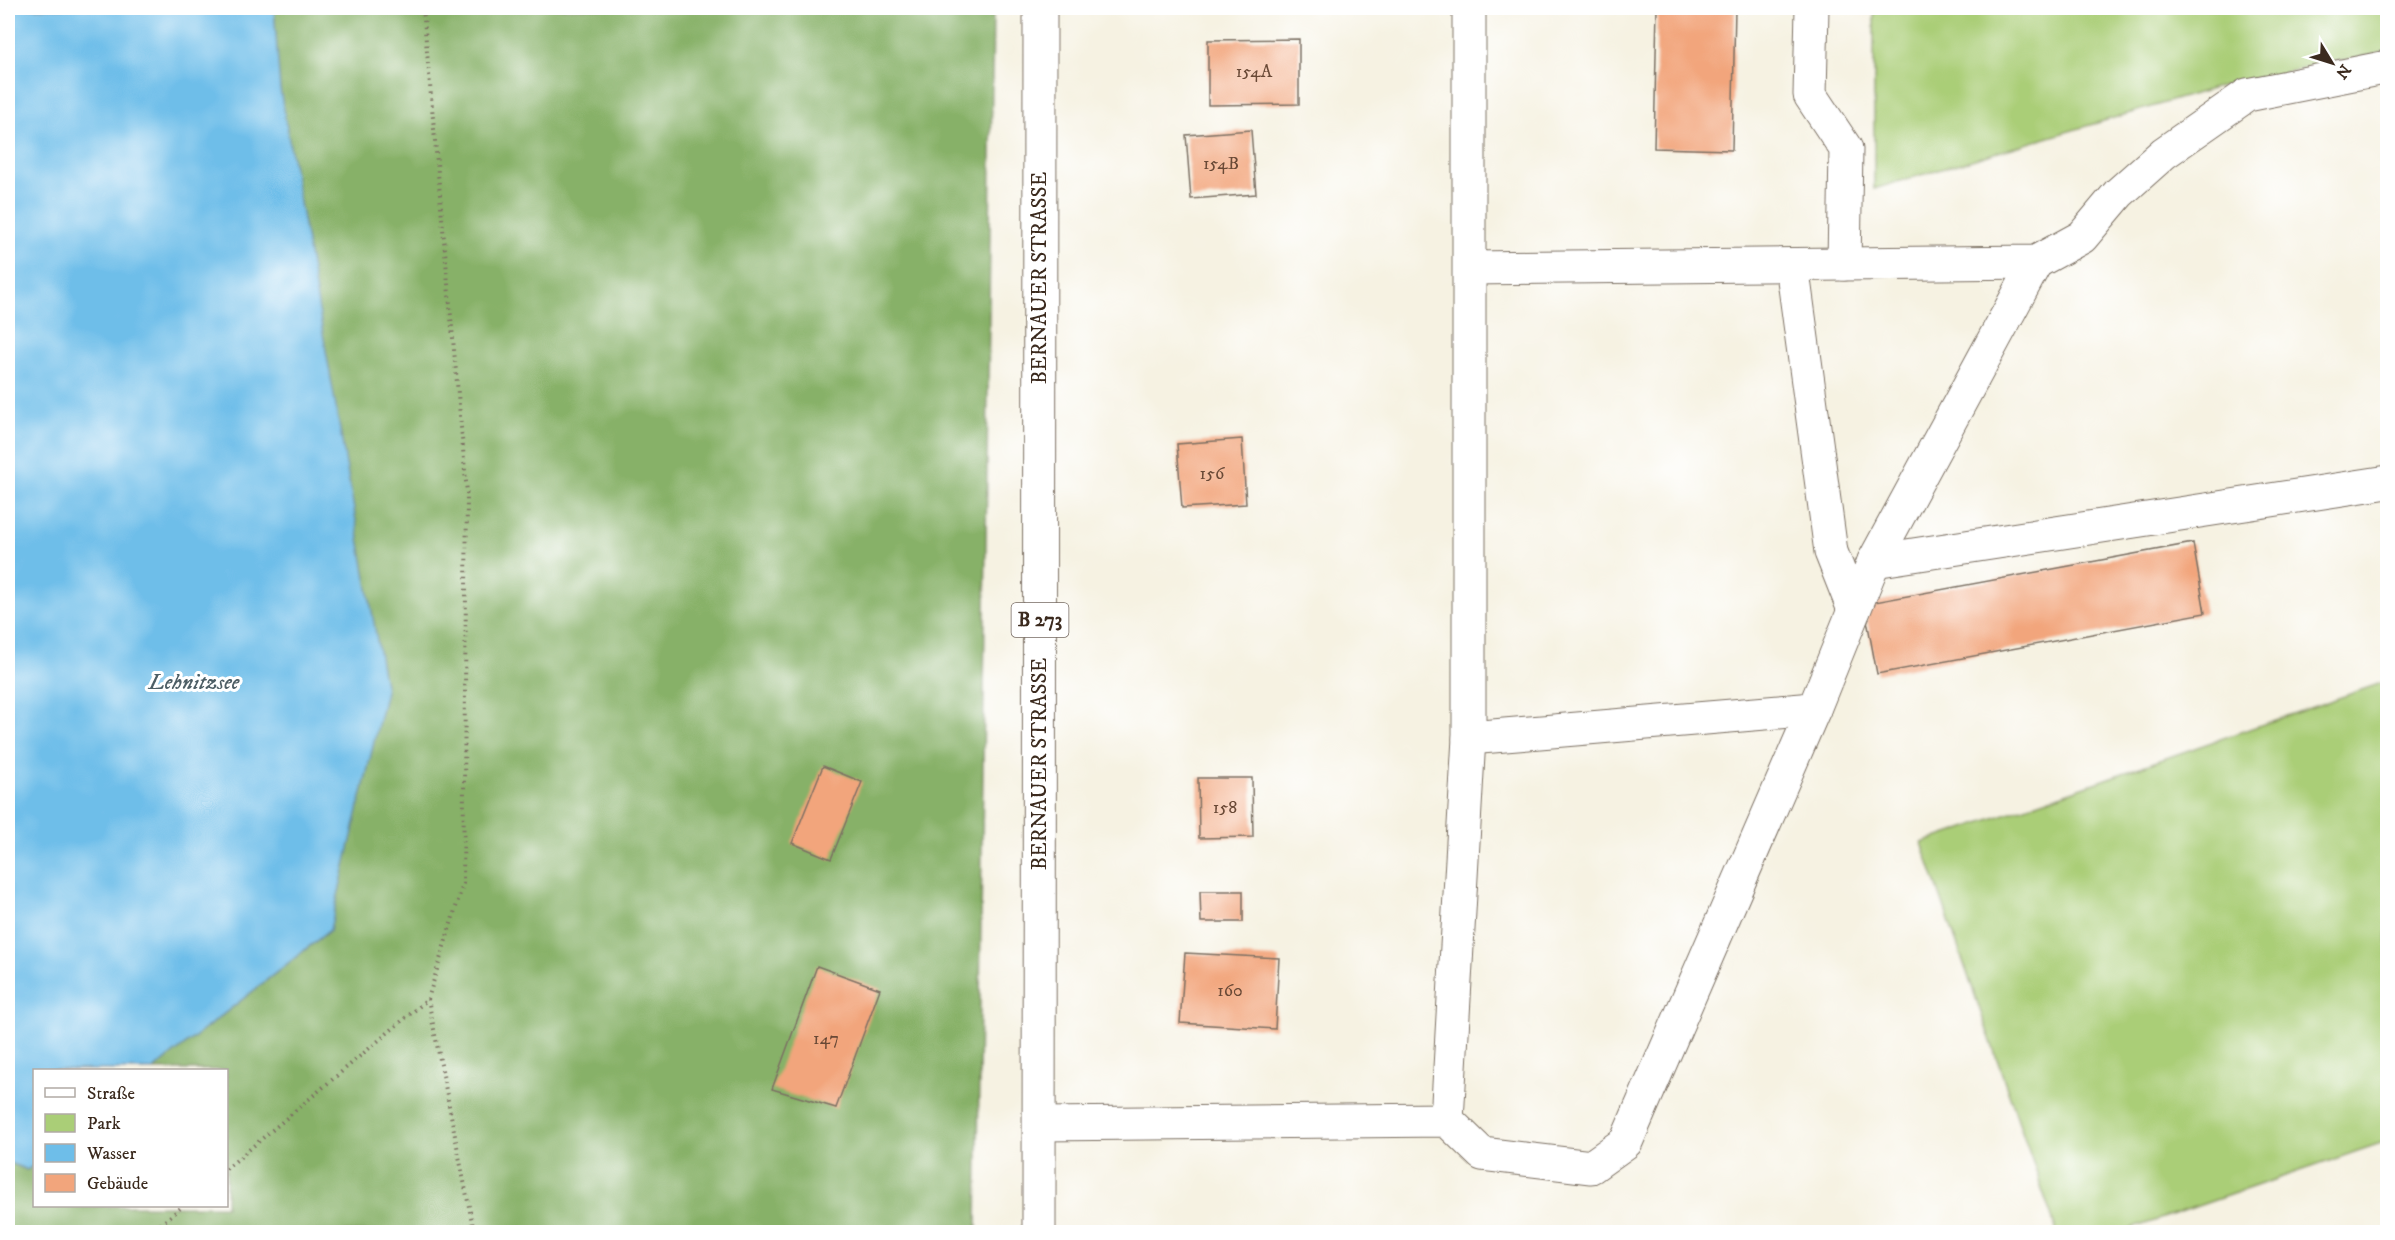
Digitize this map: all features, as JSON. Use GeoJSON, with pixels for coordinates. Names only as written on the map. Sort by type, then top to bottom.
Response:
{"type":"FeatureCollection","features":[{"type":"Feature","properties":{"kind":"main road","name":"BERNAUER STRASSE"},"geometry":{"type":"LineString","coordinates":[[1039,1233],[1041,1124],[1040,8]]}},
{"type":"Feature","properties":{"kind":"main road"},"geometry":{"type":"LineString","coordinates":[[1447,1120],[1469,738],[1471,268],[1469,8]]}},
{"type":"Feature","properties":{"kind":"main road"},"geometry":{"type":"LineString","coordinates":[[1812,8],[1810,95],[1846,148],[1844,264]]}},
{"type":"Feature","properties":{"kind":"main road"},"geometry":{"type":"LineString","coordinates":[[1471,268],[2036,262],[2082,237],[2119,193],[2164,153],[2247,95],[2388,67]]}},
{"type":"Feature","properties":{"kind":"main road"},"geometry":{"type":"LineString","coordinates":[[1041,1124],[1447,1120],[1482,1154],[1591,1167],[1626,1142],[1814,709],[1874,561],[2036,262]]}},
{"type":"Feature","properties":{"kind":"main road"},"geometry":{"type":"LineString","coordinates":[[1792,265],[1831,552],[1854,610]]}},
{"type":"Feature","properties":{"kind":"main road"},"geometry":{"type":"LineString","coordinates":[[1874,561],[2388,482]]}},
{"type":"Feature","properties":{"kind":"main road"},"geometry":{"type":"LineString","coordinates":[[1469,738],[1814,709]]}},
{"type":"Feature","properties":{"kind":"path"},"geometry":{"type":"LineString","coordinates":[[423,8],[467,493],[463,884],[428,999],[474,1233]]}},
{"type":"Feature","properties":{"kind":"path"},"geometry":{"type":"LineString","coordinates":[[228,1167],[428,999]]}},
{"type":"Feature","properties":{"kind":"path"},"geometry":{"type":"LineString","coordinates":[[151,1233],[182,1207]]}},
{"type":"Feature","properties":{"kind":"green space"},"geometry":{"type":"Polygon","coordinates":[[[274,8],[993,8],[977,1232],[8,1232],[8,1162],[27,1170],[33,1166],[33,1207],[228,1207],[228,1069],[154,1069],[330,930],[274,8]]]}},
{"type":"Feature","properties":{"kind":"green space"},"geometry":{"type":"Polygon","coordinates":[[[1874,8],[2387,8],[2387,51],[2225,85],[1874,189],[1874,8]]]}},
{"type":"Feature","properties":{"kind":"green space"},"geometry":{"type":"Polygon","coordinates":[[[2387,681],[2387,1141],[2122,1232],[2057,1232],[1922,843],[2387,681]]]}},
{"type":"Feature","properties":{"kind":"water","name":"Lehnitzsee"},"geometry":{"type":"Polygon","coordinates":[[[8,8],[274,8],[280,89],[386,691],[330,930],[154,1069],[33,1069],[33,1166],[27,1170],[8,1162],[8,8]]]}},
{"type":"Feature","properties":{"kind":"building"},"geometry":{"type":"Polygon","coordinates":[[[1657,8],[1735,8],[1732,150],[1654,148],[1657,8]]]}},
{"type":"Feature","properties":{"kind":"building"},"geometry":{"type":"Polygon","coordinates":[[[1299,39],[1299,104],[1208,105],[1208,40],[1299,39]]]}},
{"type":"Feature","properties":{"kind":"building"},"geometry":{"type":"Polygon","coordinates":[[[1251,130],[1256,194],[1191,199],[1186,135],[1251,130]]]}},
{"type":"Feature","properties":{"kind":"building"},"geometry":{"type":"Polygon","coordinates":[[[1242,439],[1246,504],[1182,508],[1177,444],[1242,439]]]}},
{"type":"Feature","properties":{"kind":"building"},"geometry":{"type":"Polygon","coordinates":[[[2193,543],[2205,613],[1877,674],[1864,604],[2193,543]]]}},
{"type":"Feature","properties":{"kind":"building"},"geometry":{"type":"Polygon","coordinates":[[[823,766],[862,782],[831,859],[792,843],[823,766]]]}},
{"type":"Feature","properties":{"kind":"building"},"geometry":{"type":"Polygon","coordinates":[[[1198,778],[1252,778],[1253,837],[1199,838],[1198,778]]]}},
{"type":"Feature","properties":{"kind":"building"},"geometry":{"type":"Polygon","coordinates":[[[1200,891],[1243,891],[1243,922],[1201,922],[1200,891]]]}},
{"type":"Feature","properties":{"kind":"building"},"geometry":{"type":"Polygon","coordinates":[[[1185,953],[1279,958],[1275,1029],[1180,1023],[1185,953]]]}},
{"type":"Feature","properties":{"kind":"building"},"geometry":{"type":"Polygon","coordinates":[[[817,966],[880,989],[836,1108],[772,1089],[817,966]]]}}]}
